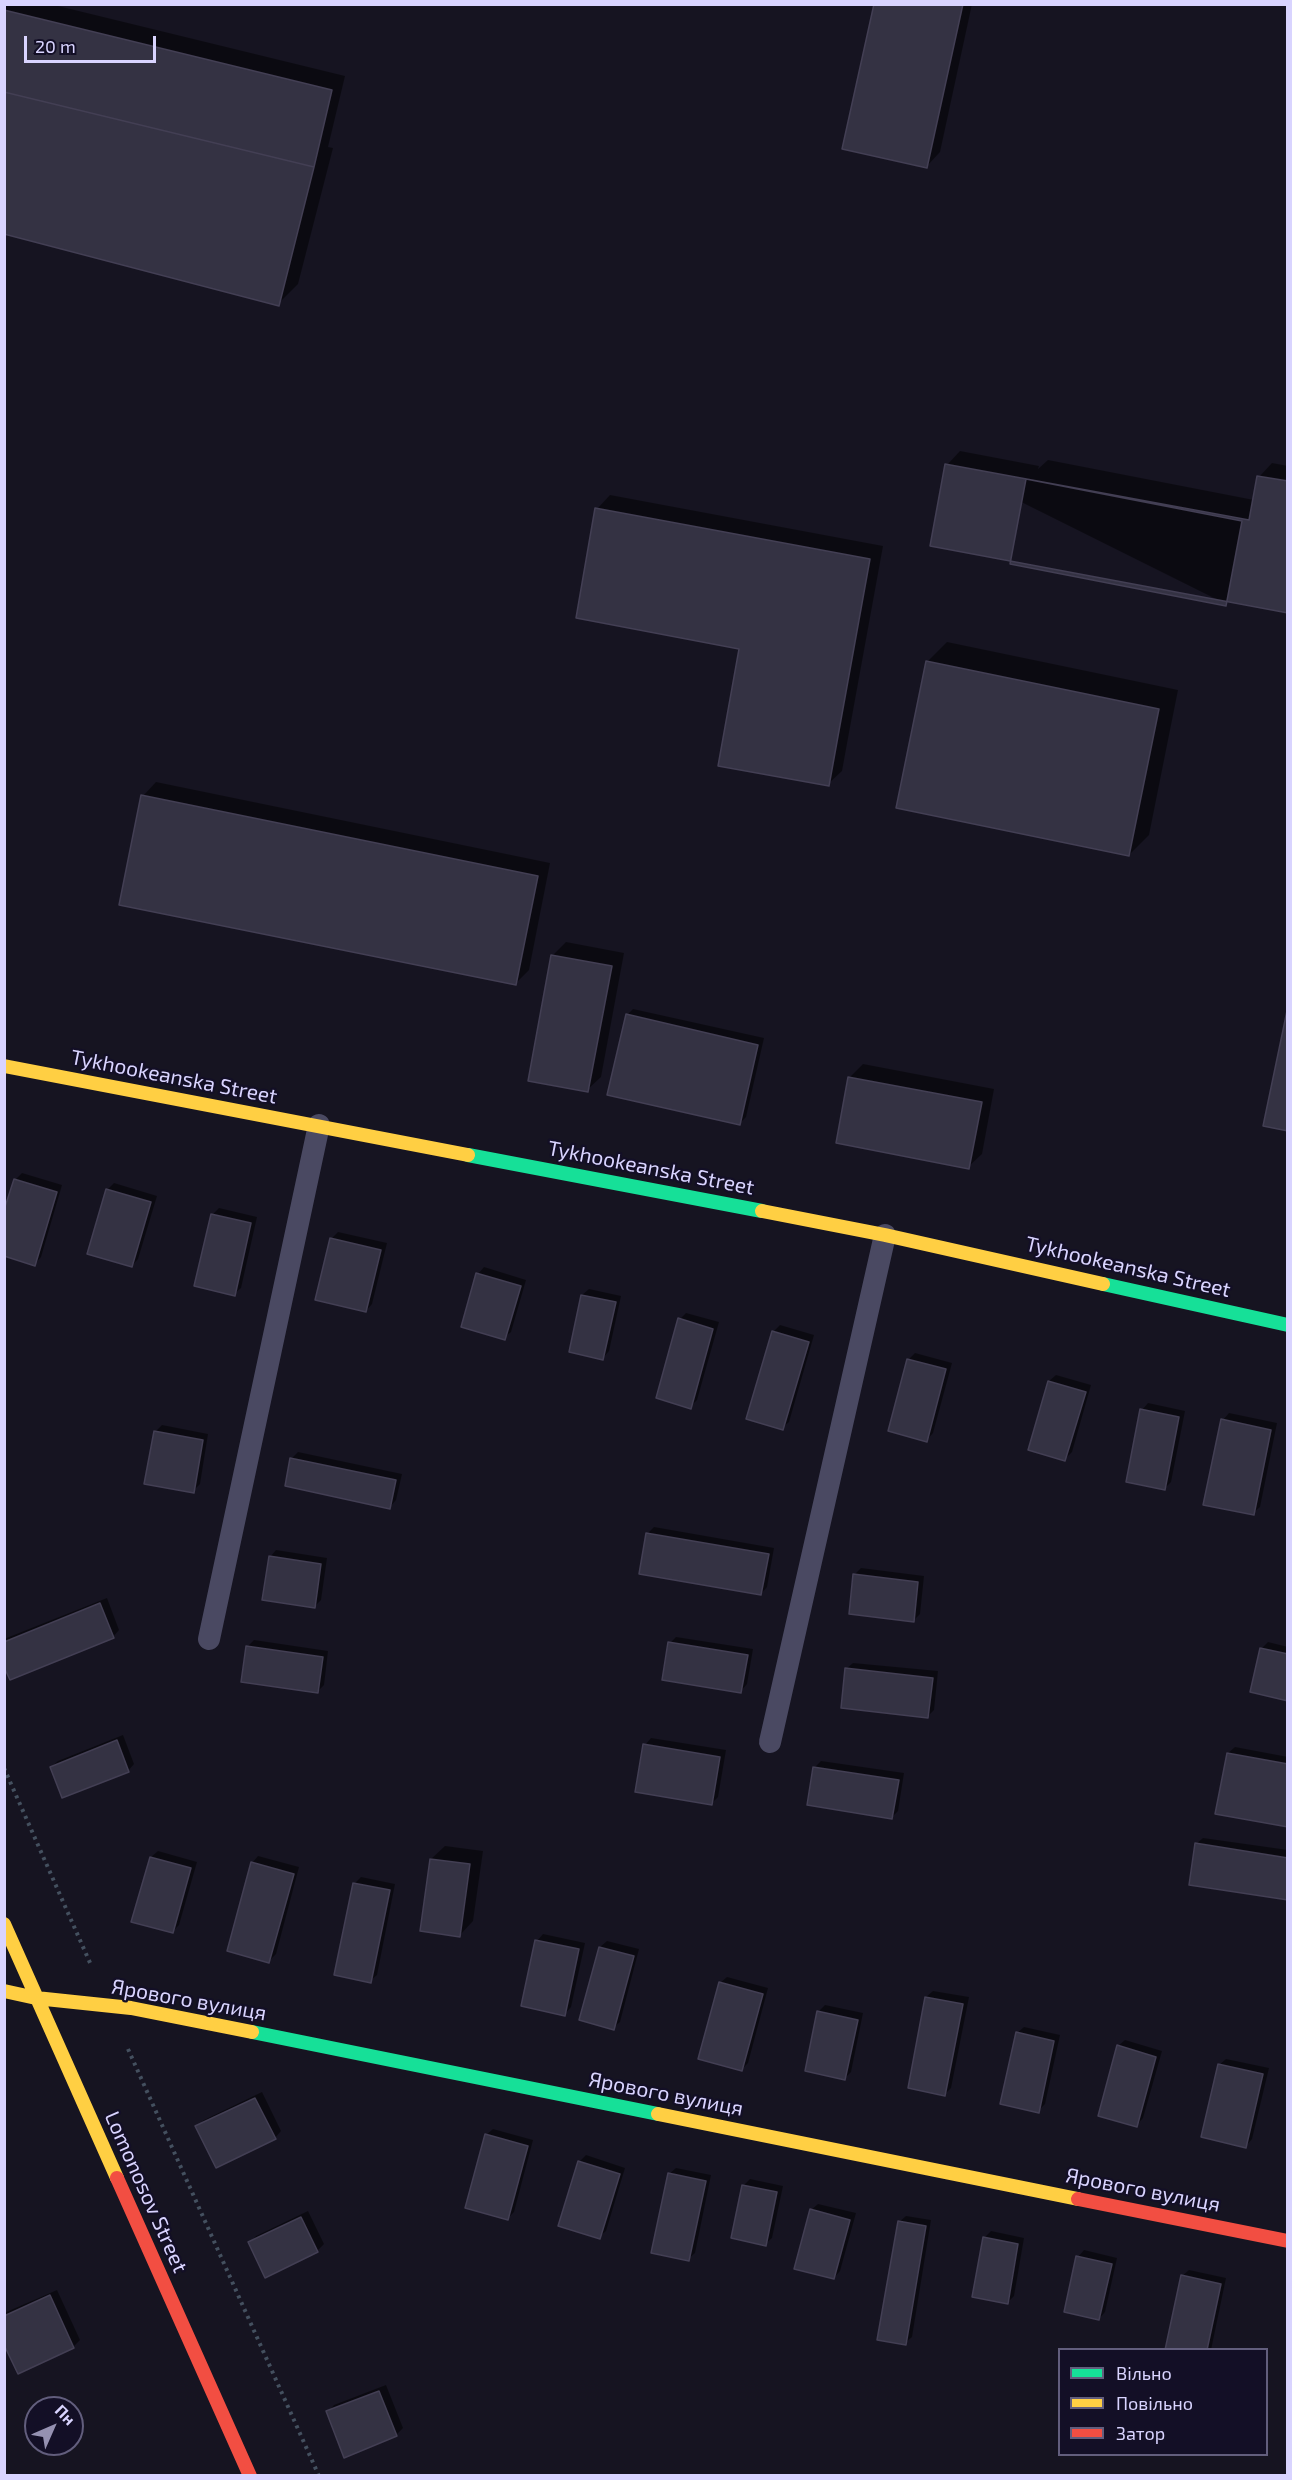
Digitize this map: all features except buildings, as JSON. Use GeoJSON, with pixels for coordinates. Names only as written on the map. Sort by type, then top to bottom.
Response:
{"type":"FeatureCollection","features":[{"type":"Feature","properties":{"kind":"street","name":"Tykhookeanska Street"},"geometry":{"type":"LineString","coordinates":[[4,1066],[885,1235],[1287,1324]]}},
{"type":"Feature","properties":{"kind":"street","name":"Lomonosov Street"},"geometry":{"type":"LineString","coordinates":[[4,1924],[250,2475]]}},
{"type":"Feature","properties":{"kind":"street","name":"Ярового вулиця"},"geometry":{"type":"LineString","coordinates":[[4,1991],[36,1998],[131,2008],[1287,2241]]}},
{"type":"Feature","properties":{"kind":"lane"},"geometry":{"type":"LineString","coordinates":[[210,1639],[319,1125]]}},
{"type":"Feature","properties":{"kind":"lane"},"geometry":{"type":"LineString","coordinates":[[770,1742],[885,1235]]}},
{"type":"Feature","properties":{"kind":"path"},"geometry":{"type":"LineString","coordinates":[[4,1768],[319,2475]]}},
{"type":"Feature","properties":{"kind":"traffic: fast"},"geometry":{"type":"LineString","coordinates":[[468,1155],[762,1211]]}},
{"type":"Feature","properties":{"kind":"traffic: fast"},"geometry":{"type":"LineString","coordinates":[[1103,1284],[1288,1325]]}},
{"type":"Feature","properties":{"kind":"traffic: fast"},"geometry":{"type":"LineString","coordinates":[[252,2032],[658,2114]]}},
{"type":"Feature","properties":{"kind":"traffic: slow"},"geometry":{"type":"LineString","coordinates":[[4,1066],[468,1155]]}},
{"type":"Feature","properties":{"kind":"traffic: slow"},"geometry":{"type":"LineString","coordinates":[[762,1211],[885,1235],[1103,1284]]}},
{"type":"Feature","properties":{"kind":"traffic: slow"},"geometry":{"type":"LineString","coordinates":[[4,1924],[117,2178]]}},
{"type":"Feature","properties":{"kind":"traffic: slow"},"geometry":{"type":"LineString","coordinates":[[4,1991],[36,1998],[131,2008],[252,2032]]}},
{"type":"Feature","properties":{"kind":"traffic: slow"},"geometry":{"type":"LineString","coordinates":[[658,2114],[1078,2199]]}},
{"type":"Feature","properties":{"kind":"traffic: jam"},"geometry":{"type":"LineString","coordinates":[[117,2178],[250,2476]]}},
{"type":"Feature","properties":{"kind":"traffic: jam"},"geometry":{"type":"LineString","coordinates":[[1078,2199],[1288,2241]]}}]}
